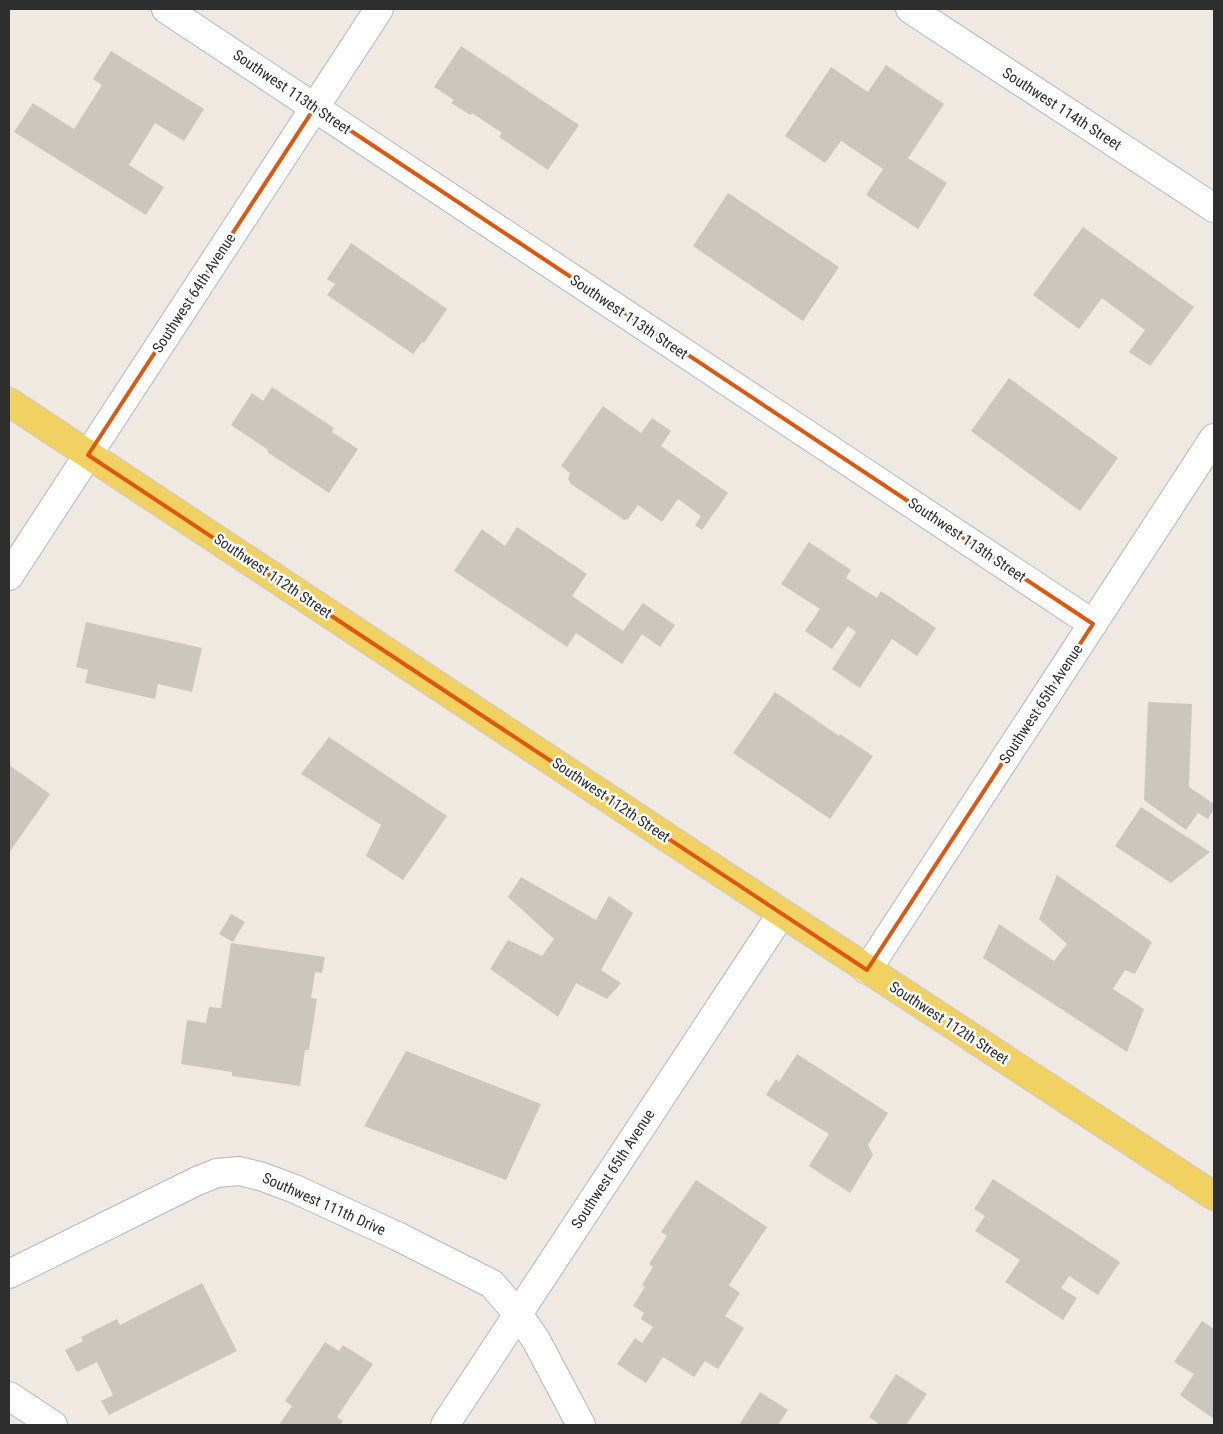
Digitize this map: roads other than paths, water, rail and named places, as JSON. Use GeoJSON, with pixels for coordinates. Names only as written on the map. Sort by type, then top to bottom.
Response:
{"type":"FeatureCollection","features":[{"type":"Feature","properties":{"kind":"main road","name":"Southwest 112th Street"},"geometry":{"type":"LineString","coordinates":[[9,402],[782,914],[1214,1196]]}},
{"type":"Feature","properties":{"kind":"street","name":"Southwest 113th Street"},"geometry":{"type":"LineString","coordinates":[[166,9],[1093,624]]}},
{"type":"Feature","properties":{"kind":"street","name":"Southwest 64th Avenue"},"geometry":{"type":"LineString","coordinates":[[9,576],[379,9]]}},
{"type":"Feature","properties":{"kind":"street","name":"Southwest 114th Street"},"geometry":{"type":"LineString","coordinates":[[910,9],[1214,208]]}},
{"type":"Feature","properties":{"kind":"street","name":"Southwest 65th Avenue"},"geometry":{"type":"LineString","coordinates":[[867,970],[1214,438]]}},
{"type":"Feature","properties":{"kind":"street","name":"Southwest 65th Avenue"},"geometry":{"type":"LineString","coordinates":[[445,1425],[782,914]]}},
{"type":"Feature","properties":{"kind":"street","name":"Southwest 111th Drive"},"geometry":{"type":"LineString","coordinates":[[9,1274],[197,1181],[218,1173],[240,1171],[260,1176],[295,1189],[397,1236],[492,1284],[518,1314],[536,1340],[581,1425]]}},
{"type":"Feature","properties":{"kind":"street"},"geometry":{"type":"LineString","coordinates":[[9,1396],[53,1425]]}}]}
